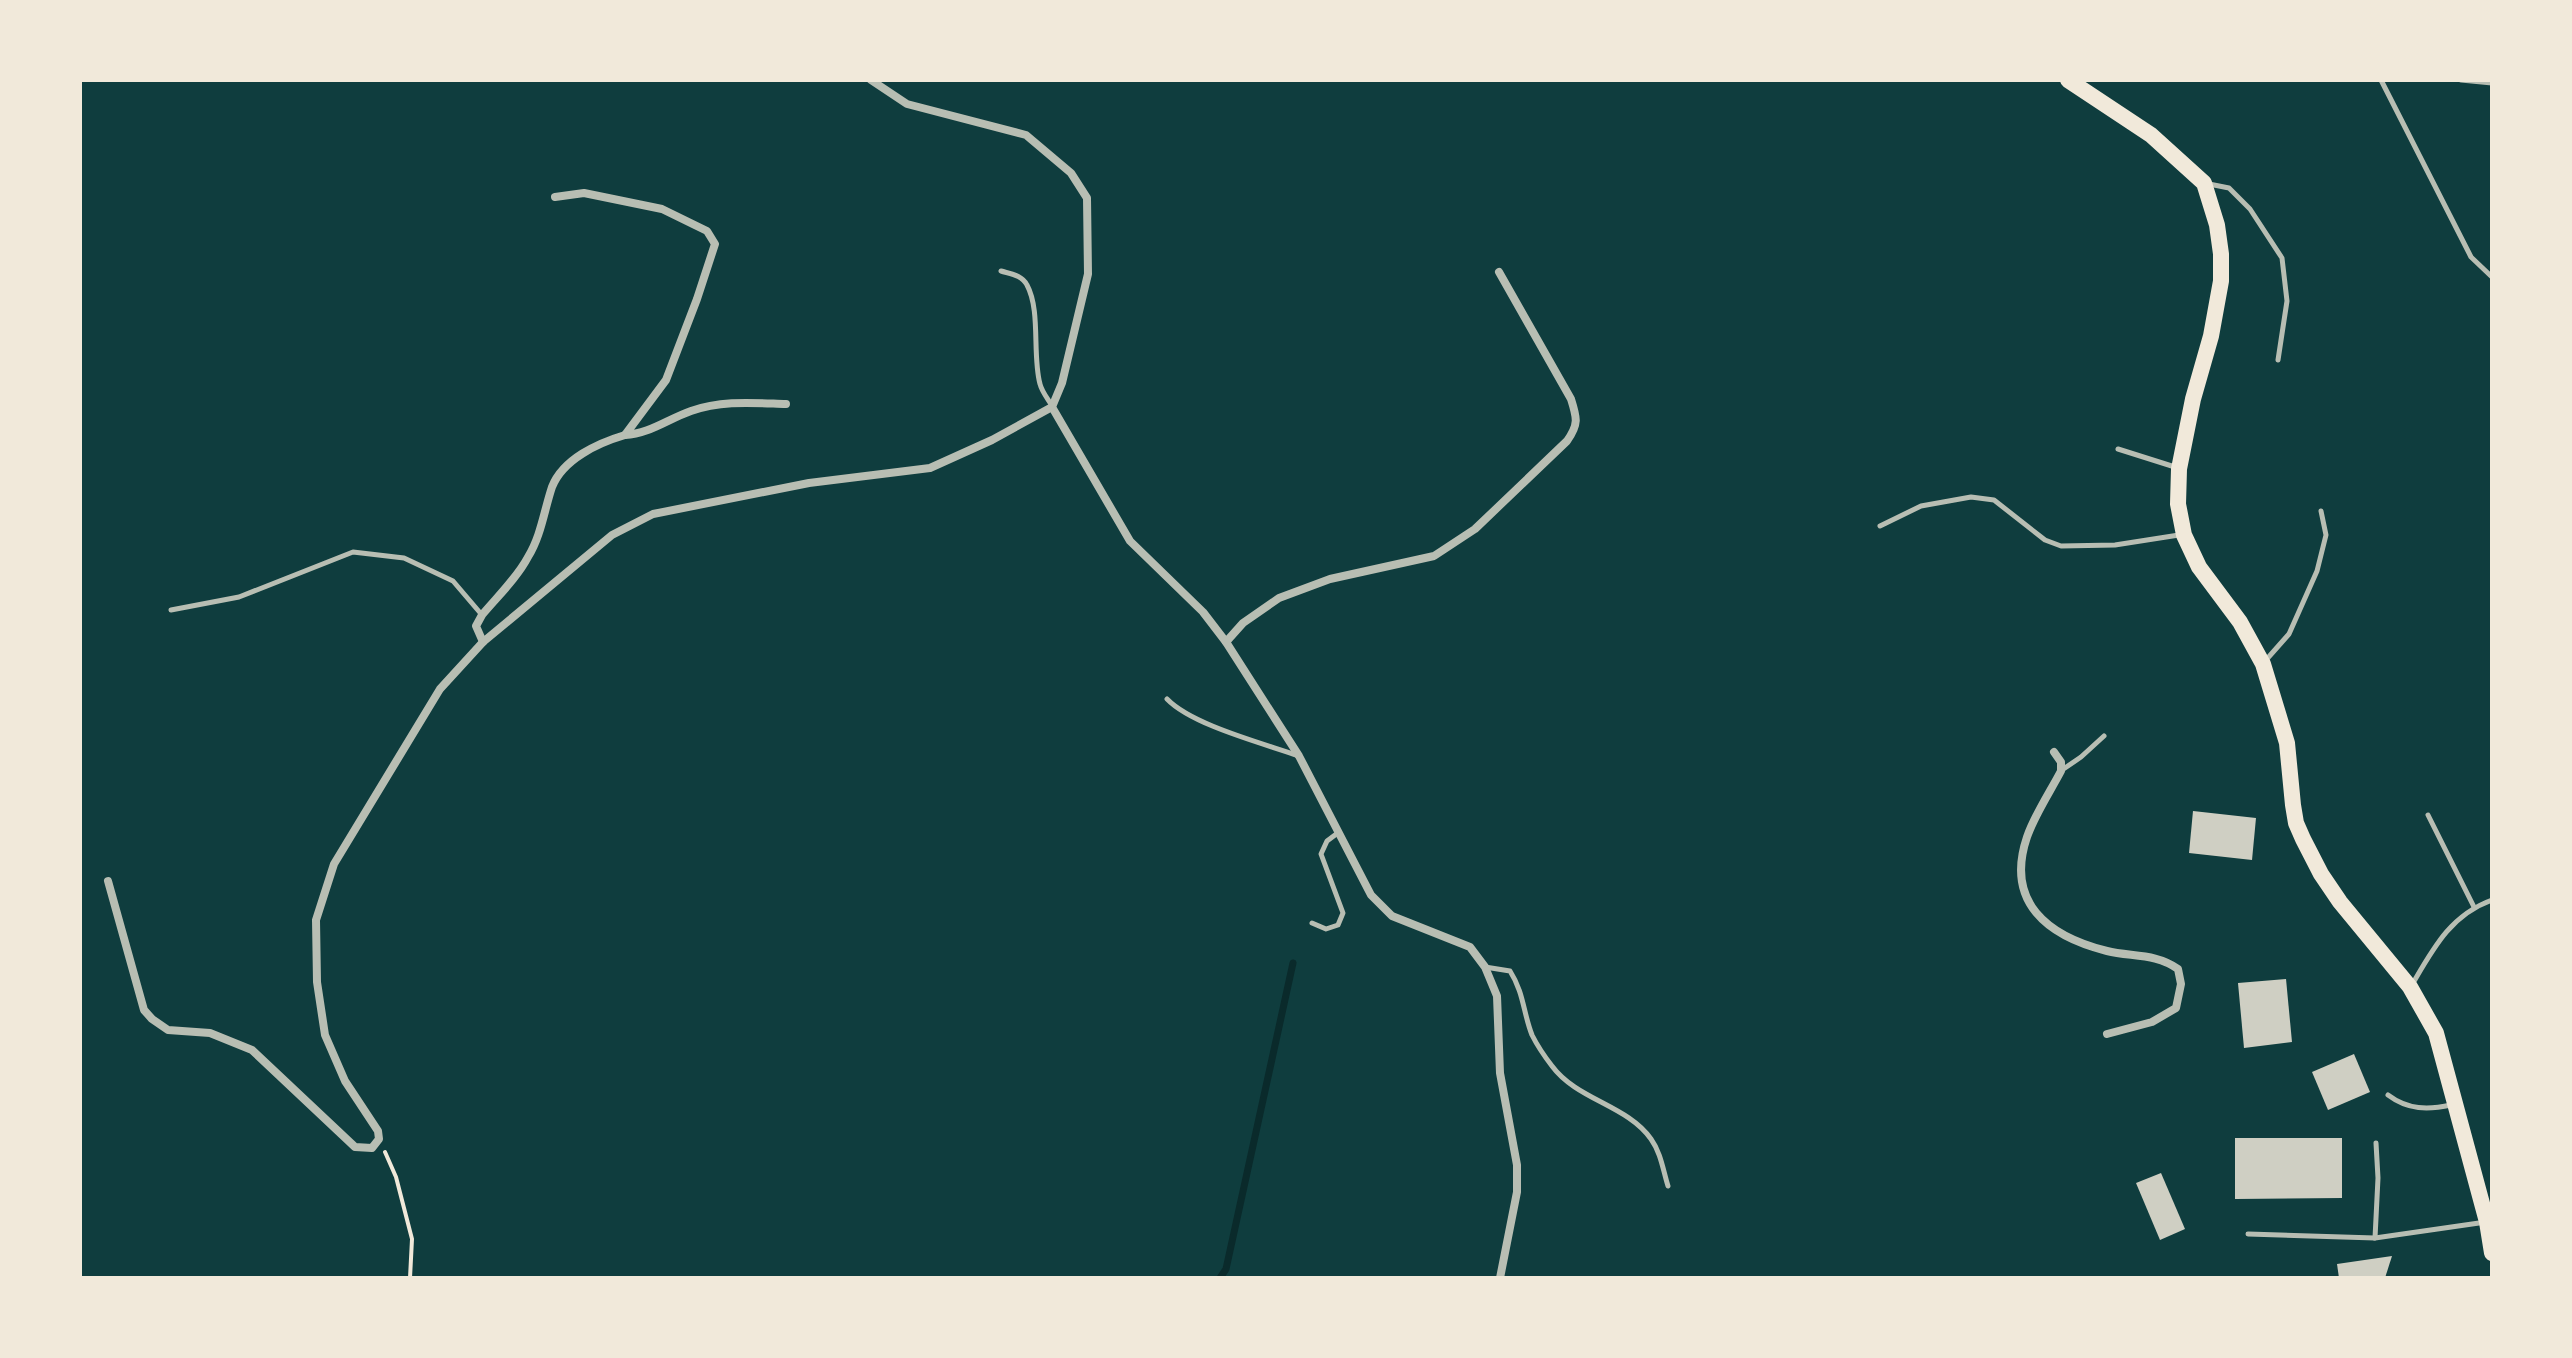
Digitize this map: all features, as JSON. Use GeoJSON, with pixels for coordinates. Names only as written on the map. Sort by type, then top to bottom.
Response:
{"type":"FeatureCollection","features":[{"type":"Feature","properties":{"kind":"main road"},"geometry":{"type":"LineString","coordinates":[[2068,80],[2151,135],[2204,183],[2217,225],[2221,281],[2179,469],[2178,504],[2184,535],[2199,567],[2240,622],[2263,664],[2287,743],[2293,805],[2303,839],[2340,902],[2410,987],[2436,1033],[2487,1222],[2492,1253]]}},
{"type":"Feature","properties":{"kind":"street"},"geometry":{"type":"LineString","coordinates":[[108,881],[144,1010],[152,1019],[168,1030],[210,1033],[252,1050],[355,1147],[372,1148],[379,1139],[378,1131],[345,1081],[325,1035],[317,982],[316,920],[334,864],[440,689],[483,642],[612,535],[653,514],[809,483],[930,468],[992,440],[1052,407],[1062,383],[1088,274],[1087,198],[1071,173],[1026,135],[907,104],[871,80]]}},
{"type":"Feature","properties":{"kind":"street"},"geometry":{"type":"LineString","coordinates":[[555,197],[584,193],[662,209],[707,231],[715,244],[666,380],[625,435]]}},
{"type":"Feature","properties":{"kind":"street"},"geometry":{"type":"LineString","coordinates":[[1226,642],[1243,623],[1279,598],[1330,579],[1434,556],[1475,529],[1567,441],[1577,418],[1571,399],[1499,272]]}},
{"type":"Feature","properties":{"kind":"street"},"geometry":{"type":"LineString","coordinates":[[483,642],[476,626],[528,559],[553,484],[565,467],[603,441],[637,434],[714,404],[786,404]]}},
{"type":"Feature","properties":{"kind":"street"},"geometry":{"type":"LineString","coordinates":[[1052,407],[1130,541],[1203,612],[1226,642],[1299,756],[1371,895],[1392,916],[1470,947],[1485,967],[1497,996],[1500,1073],[1517,1165],[1517,1192],[1500,1278]]}},
{"type":"Feature","properties":{"kind":"street"},"geometry":{"type":"LineString","coordinates":[[2054,752],[2061,762],[2061,771],[2027,836],[2022,867],[2024,896],[2034,912],[2076,941],[2107,951],[2165,959],[2178,969],[2181,984],[2176,1008],[2152,1022],[2107,1034]]}},
{"type":"Feature","properties":{"kind":"lane"},"geometry":{"type":"LineString","coordinates":[[2381,80],[2471,257],[2492,277]]}},
{"type":"Feature","properties":{"kind":"lane"},"geometry":{"type":"LineString","coordinates":[[2461,80],[2492,83]]}},
{"type":"Feature","properties":{"kind":"lane"},"geometry":{"type":"LineString","coordinates":[[2204,183],[2229,188],[2250,209],[2282,258],[2287,301],[2278,360]]}},
{"type":"Feature","properties":{"kind":"lane"},"geometry":{"type":"LineString","coordinates":[[1001,271],[1018,275],[1027,285],[1033,306],[1035,358],[1040,387],[1052,407]]}},
{"type":"Feature","properties":{"kind":"lane"},"geometry":{"type":"LineString","coordinates":[[2118,449],[2179,469]]}},
{"type":"Feature","properties":{"kind":"lane"},"geometry":{"type":"LineString","coordinates":[[1880,526],[1921,506],[1971,497],[1994,500],[2045,540],[2061,546],[2115,545],[2184,535]]}},
{"type":"Feature","properties":{"kind":"lane"},"geometry":{"type":"LineString","coordinates":[[2263,664],[2289,634],[2317,571],[2326,535],[2321,511]]}},
{"type":"Feature","properties":{"kind":"lane"},"geometry":{"type":"LineString","coordinates":[[171,610],[239,597],[353,552],[404,558],[453,581],[482,615]]}},
{"type":"Feature","properties":{"kind":"lane"},"geometry":{"type":"LineString","coordinates":[[1167,699],[1178,710],[1299,756]]}},
{"type":"Feature","properties":{"kind":"lane"},"geometry":{"type":"LineString","coordinates":[[2061,771],[2104,736]]}},
{"type":"Feature","properties":{"kind":"lane"},"geometry":{"type":"LineString","coordinates":[[2428,815],[2474,907]]}},
{"type":"Feature","properties":{"kind":"lane"},"geometry":{"type":"LineString","coordinates":[[1312,923],[1326,929],[1338,925],[1343,913],[1321,854],[1327,841],[1339,832]]}},
{"type":"Feature","properties":{"kind":"lane"},"geometry":{"type":"LineString","coordinates":[[2410,987],[2453,924],[2474,907],[2492,900]]}},
{"type":"Feature","properties":{"kind":"lane"},"geometry":{"type":"LineString","coordinates":[[1485,967],[1510,971],[1519,986],[1532,1035],[1554,1069],[1589,1097],[1632,1120],[1650,1138],[1659,1154],[1668,1186]]}},
{"type":"Feature","properties":{"kind":"lane"},"geometry":{"type":"LineString","coordinates":[[2388,1095],[2397,1102],[2417,1108],[2435,1109],[2456,1104]]}},
{"type":"Feature","properties":{"kind":"lane"},"geometry":{"type":"LineString","coordinates":[[2375,1238],[2376,1143]]}},
{"type":"Feature","properties":{"kind":"lane"},"geometry":{"type":"LineString","coordinates":[[2248,1234],[2375,1238],[2487,1222]]}},
{"type":"Feature","properties":{"kind":"path"},"geometry":{"type":"LineString","coordinates":[[379,1139],[396,1177],[412,1239],[410,1278]]}},
{"type":"Feature","properties":{"kind":"building"},"geometry":{"type":"Polygon","coordinates":[[[2193,811],[2256,818],[2252,860],[2189,853],[2193,811]]]}},
{"type":"Feature","properties":{"kind":"building"},"geometry":{"type":"Polygon","coordinates":[[[2286,979],[2292,1042],[2244,1048],[2238,983],[2286,979]]]}},
{"type":"Feature","properties":{"kind":"building"},"geometry":{"type":"Polygon","coordinates":[[[2354,1054],[2370,1092],[2328,1110],[2312,1072],[2354,1054]]]}},
{"type":"Feature","properties":{"kind":"building"},"geometry":{"type":"Polygon","coordinates":[[[2235,1138],[2342,1138],[2342,1198],[2235,1199],[2235,1138]]]}},
{"type":"Feature","properties":{"kind":"building"},"geometry":{"type":"Polygon","coordinates":[[[2161,1173],[2185,1229],[2160,1240],[2136,1183],[2161,1173]]]}},
{"type":"Feature","properties":{"kind":"building"},"geometry":{"type":"Polygon","coordinates":[[[2392,1256],[2385,1278],[2339,1278],[2337,1264],[2392,1256]]]}},
{"type":"Feature","properties":{"kind":"waterway"},"geometry":{"type":"LineString","coordinates":[[1220,1278],[1226,1269],[1293,963]]}}]}
